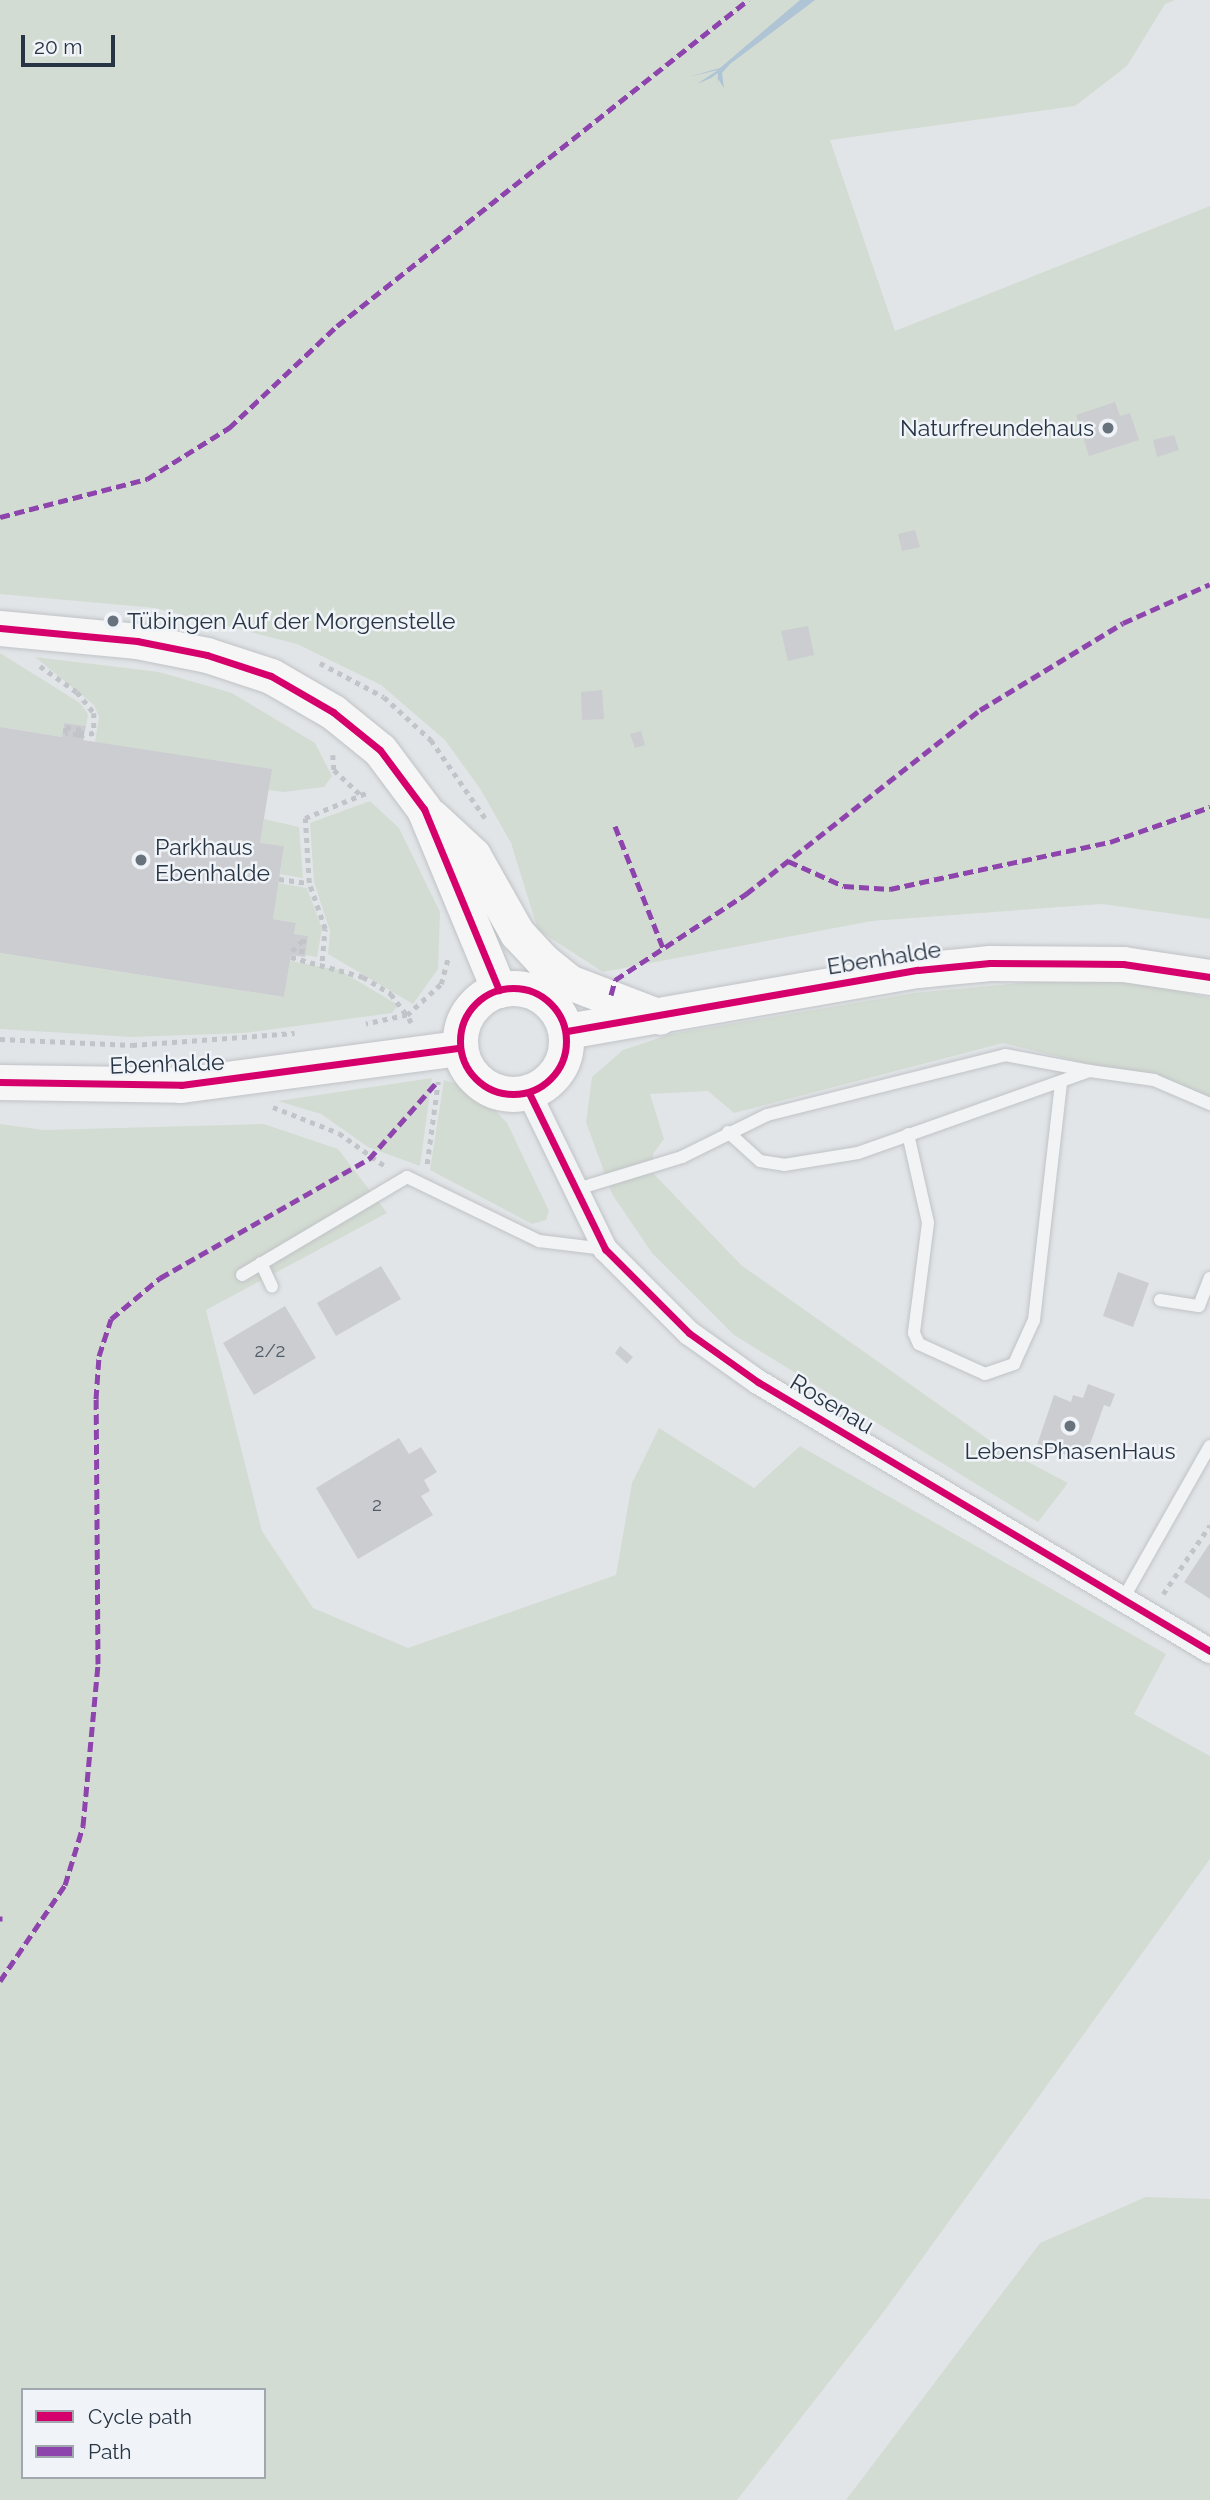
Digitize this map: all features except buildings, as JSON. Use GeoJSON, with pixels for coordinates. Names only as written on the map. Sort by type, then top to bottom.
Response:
{"type":"FeatureCollection","features":[{"type":"Feature","properties":{"kind":"street"},"geometry":{"type":"LineString","coordinates":[[0,628],[137,641],[271,676],[333,712],[380,750],[424,809],[473,855],[517,933],[542,960],[569,982],[660,1017]]}},
{"type":"Feature","properties":{"kind":"street"},"geometry":{"type":"LineString","coordinates":[[424,809],[499,990]]}},
{"type":"Feature","properties":{"kind":"street","name":"Ebenhalde"},"geometry":{"type":"LineString","coordinates":[[567,1031],[660,1017],[918,970],[990,963],[1123,964],[1210,977]]}},
{"type":"Feature","properties":{"kind":"street"},"geometry":{"type":"LineString","coordinates":[[516,988],[547,1000],[567,1031],[562,1064],[529,1093],[483,1085],[460,1048],[471,1008],[499,990],[516,988]]}},
{"type":"Feature","properties":{"kind":"street","name":"Ebenhalde"},"geometry":{"type":"LineString","coordinates":[[0,1082],[181,1085],[460,1048]]}},
{"type":"Feature","properties":{"kind":"street","name":"Rosenau"},"geometry":{"type":"LineString","coordinates":[[529,1093],[574,1191],[605,1249],[689,1333],[758,1382],[1210,1651]]}},
{"type":"Feature","properties":{"kind":"lane"},"geometry":{"type":"LineString","coordinates":[[574,1191],[682,1157],[767,1115],[1005,1055],[1154,1080],[1210,1104]]}},
{"type":"Feature","properties":{"kind":"lane"},"geometry":{"type":"LineString","coordinates":[[728,1132],[760,1161],[784,1165],[858,1153],[1090,1071]]}},
{"type":"Feature","properties":{"kind":"lane"},"geometry":{"type":"LineString","coordinates":[[908,1134],[928,1223],[914,1333],[919,1344],[985,1374],[1014,1364],[1034,1320],[1061,1083]]}},
{"type":"Feature","properties":{"kind":"lane"},"geometry":{"type":"LineString","coordinates":[[242,1275],[407,1177],[539,1241],[605,1249]]}},
{"type":"Feature","properties":{"kind":"lane"},"geometry":{"type":"LineString","coordinates":[[261,1263],[272,1287]]}},
{"type":"Feature","properties":{"kind":"lane"},"geometry":{"type":"LineString","coordinates":[[1160,1300],[1199,1307],[1210,1278]]}},
{"type":"Feature","properties":{"kind":"lane"},"geometry":{"type":"LineString","coordinates":[[1123,1599],[1210,1446]]}},
{"type":"Feature","properties":{"kind":"path"},"geometry":{"type":"LineString","coordinates":[[32,661],[89,705],[94,733],[84,736],[80,736],[65,733],[66,727],[82,730],[80,740]]}},
{"type":"Feature","properties":{"kind":"path"},"geometry":{"type":"LineString","coordinates":[[330,748],[334,770],[360,794]]}},
{"type":"Feature","properties":{"kind":"path"},"geometry":{"type":"LineString","coordinates":[[322,961],[325,929],[309,883],[305,818],[360,794],[381,793]]}},
{"type":"Feature","properties":{"kind":"path"},"geometry":{"type":"LineString","coordinates":[[279,879],[309,883]]}},
{"type":"Feature","properties":{"kind":"path"},"geometry":{"type":"LineString","coordinates":[[301,958],[304,939],[291,954],[301,958],[322,961],[391,993],[407,1015],[438,1082],[428,1155]]}},
{"type":"Feature","properties":{"kind":"path"},"geometry":{"type":"LineString","coordinates":[[354,1027],[407,1015],[441,984],[449,950]]}},
{"type":"Feature","properties":{"kind":"path"},"geometry":{"type":"LineString","coordinates":[[0,1039],[132,1045],[300,1033]]}},
{"type":"Feature","properties":{"kind":"path"},"geometry":{"type":"LineString","coordinates":[[1148,1615],[1210,1525]]}},
{"type":"Feature","properties":{"kind":"shaded area"},"geometry":{"type":"Polygon","coordinates":[[[0,0],[1175,0],[1165,4],[1127,66],[1075,106],[830,140],[895,331],[1210,206],[1210,582],[1168,602],[1210,584],[1210,919],[1102,904],[872,921],[603,972],[538,930],[511,843],[481,790],[445,740],[381,685],[297,644],[155,608],[0,594],[0,0]]]}},
{"type":"Feature","properties":{"kind":"shaded area"},"geometry":{"type":"Polygon","coordinates":[[[0,653],[80,703],[88,714],[86,726],[64,723],[62,737],[0,727],[0,653]]]}},
{"type":"Feature","properties":{"kind":"shaded area"},"geometry":{"type":"Polygon","coordinates":[[[35,657],[159,672],[232,693],[315,743],[332,776],[324,787],[283,792],[269,790],[271,769],[95,742],[99,717],[94,705],[35,657]]]}},
{"type":"Feature","properties":{"kind":"shaded area"},"geometry":{"type":"Polygon","coordinates":[[[370,801],[399,828],[440,912],[438,969],[413,1004],[328,954],[330,931],[314,882],[310,823],[370,801]]]}},
{"type":"Feature","properties":{"kind":"shaded area"},"geometry":{"type":"Polygon","coordinates":[[[264,819],[299,827],[303,878],[280,874],[284,846],[260,843],[264,819]]]}},
{"type":"Feature","properties":{"kind":"shaded area"},"geometry":{"type":"Polygon","coordinates":[[[278,883],[307,888],[322,929],[317,957],[305,955],[308,936],[294,934],[296,923],[273,919],[278,883]]]}},
{"type":"Feature","properties":{"kind":"shaded area"},"geometry":{"type":"Polygon","coordinates":[[[0,953],[284,997],[290,961],[339,970],[398,1005],[392,1013],[244,1033],[131,1037],[0,1029],[0,953]]]}},
{"type":"Feature","properties":{"kind":"shaded area"},"geometry":{"type":"Polygon","coordinates":[[[1051,980],[1142,983],[1210,998],[1210,1104],[1154,1080],[1003,1043],[734,1113],[708,1091],[650,1094],[664,1139],[653,1154],[653,1173],[741,1265],[999,1447],[1068,1483],[1038,1522],[734,1335],[652,1253],[612,1194],[586,1122],[592,1077],[623,1050],[671,1034],[914,993],[1051,980]]]}},
{"type":"Feature","properties":{"kind":"shaded area"},"geometry":{"type":"Polygon","coordinates":[[[432,1078],[420,1166],[368,1147],[321,1114],[278,1101],[432,1078]]]}},
{"type":"Feature","properties":{"kind":"shaded area"},"geometry":{"type":"Polygon","coordinates":[[[444,1080],[475,1089],[507,1123],[549,1211],[546,1220],[532,1224],[430,1170],[444,1080]]]}},
{"type":"Feature","properties":{"kind":"shaded area"},"geometry":{"type":"Polygon","coordinates":[[[0,1124],[44,1130],[264,1124],[338,1149],[387,1213],[206,1310],[262,1531],[313,1608],[408,1648],[616,1575],[632,1483],[659,1428],[754,1488],[800,1446],[1166,1654],[1134,1714],[1210,1756],[1210,1859],[885,2310],[737,2500],[0,2500],[0,1124]]]}},
{"type":"Feature","properties":{"kind":"shaded area"},"geometry":{"type":"Polygon","coordinates":[[[1146,2197],[1210,2199],[1210,2500],[846,2500],[1040,2243],[1146,2197]]]}},
{"type":"Feature","properties":{"kind":"water"},"geometry":{"type":"Polygon","coordinates":[[[800,0],[815,0],[730,64],[722,73],[724,88],[718,79],[717,88],[718,73],[697,84],[718,70],[688,77],[720,68],[800,0]]]}},
{"type":"Feature","properties":{"kind":"marked path"},"geometry":{"type":"LineString","coordinates":[[0,517],[147,479],[229,428],[337,326],[748,0]]}},
{"type":"Feature","properties":{"kind":"marked path"},"geometry":{"type":"LineString","coordinates":[[611,995],[615,980],[746,894],[980,710],[1123,623],[1210,584]]}},
{"type":"Feature","properties":{"kind":"marked path"},"geometry":{"type":"LineString","coordinates":[[788,861],[844,886],[890,889],[1110,842],[1210,807]]}},
{"type":"Feature","properties":{"kind":"marked path"},"geometry":{"type":"LineString","coordinates":[[615,826],[663,948]]}},
{"type":"Feature","properties":{"kind":"marked path"},"geometry":{"type":"LineString","coordinates":[[0,1981],[65,1885],[83,1826],[98,1664],[96,1399],[99,1356],[111,1319],[160,1278],[369,1159],[437,1082]]}},
{"type":"Feature","properties":{"kind":"marked path"},"geometry":{"type":"LineString","coordinates":[[0,1916],[0,1921]]}},
{"type":"Feature","properties":{"kind":"cycle path"},"geometry":{"type":"LineString","coordinates":[[0,628],[137,641],[207,655],[271,676],[333,712],[380,750],[424,809],[499,990]]}},
{"type":"Feature","properties":{"kind":"cycle path"},"geometry":{"type":"LineString","coordinates":[[567,1031],[918,970],[990,963],[1123,964],[1210,977]]}},
{"type":"Feature","properties":{"kind":"cycle path"},"geometry":{"type":"LineString","coordinates":[[513,988],[533,992],[551,1003],[562,1021],[566,1041],[562,1061],[551,1079],[533,1090],[513,1094],[493,1090],[475,1079],[464,1061],[460,1041],[464,1021],[475,1003],[493,992],[513,988]]}},
{"type":"Feature","properties":{"kind":"cycle path"},"geometry":{"type":"LineString","coordinates":[[0,1082],[181,1085],[460,1048]]}},
{"type":"Feature","properties":{"kind":"cycle path"},"geometry":{"type":"LineString","coordinates":[[529,1093],[605,1249],[689,1333],[758,1382],[1210,1651]]}},
{"type":"Feature","properties":{"kind":"place","name":"Naturfreundehaus"},"geometry":{"type":"Point","coordinates":[1108,428]}},
{"type":"Feature","properties":{"kind":"place","name":"Tübingen Auf der Morgenstelle"},"geometry":{"type":"Point","coordinates":[113,621]}},
{"type":"Feature","properties":{"kind":"place","name":"Parkhaus Ebenhalde"},"geometry":{"type":"Point","coordinates":[141,860]}},
{"type":"Feature","properties":{"kind":"place","name":"LebensPhasenHaus"},"geometry":{"type":"Point","coordinates":[1070,1426]}}]}
